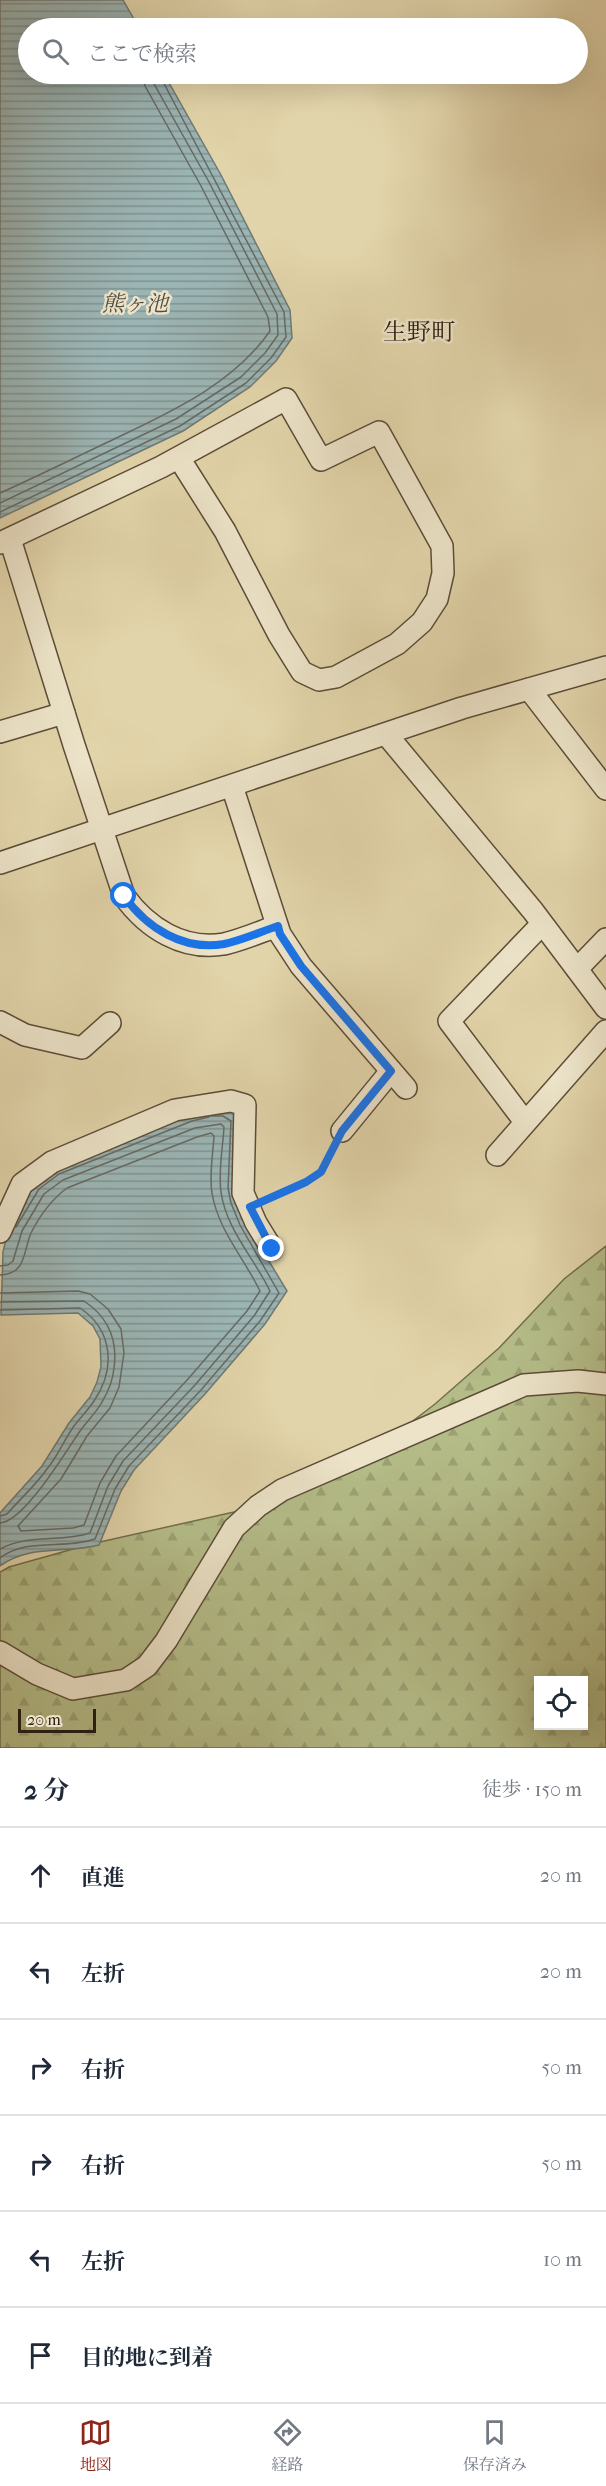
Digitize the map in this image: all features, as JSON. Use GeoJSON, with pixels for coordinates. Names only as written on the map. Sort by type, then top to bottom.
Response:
{"type":"FeatureCollection","features":[{"type":"Feature","properties":{"kind":"street"},"geometry":{"type":"LineString","coordinates":[[178,458],[225,531],[279,635],[302,672],[319,680],[336,677],[397,644],[422,622],[437,599],[443,573],[442,546],[379,432],[321,460],[286,399],[178,458],[5,541],[124,896],[136,913],[175,939],[201,946],[225,944],[278,926]]}},
{"type":"Feature","properties":{"kind":"street"},"geometry":{"type":"LineString","coordinates":[[0,863],[462,708],[606,667]]}},
{"type":"Feature","properties":{"kind":"street"},"geometry":{"type":"LineString","coordinates":[[529,689],[606,789]]}},
{"type":"Feature","properties":{"kind":"street"},"geometry":{"type":"LineString","coordinates":[[0,732],[64,713]]}},
{"type":"Feature","properties":{"kind":"street"},"geometry":{"type":"LineString","coordinates":[[386,734],[542,924],[606,1008]]}},
{"type":"Feature","properties":{"kind":"street"},"geometry":{"type":"LineString","coordinates":[[232,786],[280,934],[301,966],[406,1088]]}},
{"type":"Feature","properties":{"kind":"street"},"geometry":{"type":"LineString","coordinates":[[525,1122],[449,1021],[542,924]]}},
{"type":"Feature","properties":{"kind":"street"},"geometry":{"type":"LineString","coordinates":[[578,969],[606,939]]}},
{"type":"Feature","properties":{"kind":"street"},"geometry":{"type":"LineString","coordinates":[[0,1022],[25,1035],[82,1048],[110,1023]]}},
{"type":"Feature","properties":{"kind":"street"},"geometry":{"type":"LineString","coordinates":[[497,1155],[606,1031]]}},
{"type":"Feature","properties":{"kind":"street"},"geometry":{"type":"LineString","coordinates":[[342,1131],[391,1071]]}},
{"type":"Feature","properties":{"kind":"street"},"geometry":{"type":"LineString","coordinates":[[0,1232],[22,1184],[52,1162],[175,1110],[231,1101],[245,1105],[243,1192],[272,1249]]}},
{"type":"Feature","properties":{"kind":"street"},"geometry":{"type":"LineString","coordinates":[[0,1652],[37,1674],[73,1689],[126,1680],[147,1666],[166,1641],[234,1528],[258,1506],[282,1490],[524,1385],[578,1381],[606,1384]]}},
{"type":"Feature","properties":{"kind":"path"},"geometry":{"type":"LineString","coordinates":[[250,1207],[306,1182],[321,1172],[342,1131]]}},
{"type":"Feature","properties":{"kind":"green space"},"geometry":{"type":"Polygon","coordinates":[[[606,1246],[606,1748],[0,1748],[0,1572],[9,1567],[91,1544],[234,1512],[279,1498],[354,1466],[435,1404],[499,1348],[564,1279],[606,1246]]]}},
{"type":"Feature","properties":{"kind":"water","name":"熊ヶ池"},"geometry":{"type":"Polygon","coordinates":[[[0,0],[123,0],[133,18],[18,18],[18,84],[170,84],[221,175],[290,310],[292,338],[276,361],[250,387],[183,431],[0,518],[0,0]]]}},
{"type":"Feature","properties":{"kind":"water"},"geometry":{"type":"Polygon","coordinates":[[[224,1110],[233,1112],[237,1120],[246,1223],[287,1291],[265,1324],[205,1394],[134,1470],[121,1491],[99,1545],[35,1552],[11,1559],[0,1566],[0,1513],[42,1466],[69,1423],[90,1397],[101,1367],[100,1339],[93,1326],[78,1313],[1,1315],[3,1252],[9,1226],[34,1185],[56,1168],[191,1115],[224,1110]]]}},
{"type":"Feature","properties":{"kind":"district","name":"生野町"},"geometry":{"type":"Point","coordinates":[419,332]}},
{"type":"Feature","properties":{"kind":"route"},"geometry":{"type":"LineString","coordinates":[[124,896],[136,913],[154,928],[175,939],[201,946],[225,944],[278,926],[280,934],[301,966],[391,1071],[342,1131],[321,1172],[306,1182],[250,1207],[256,1223],[272,1249]]}}]}
